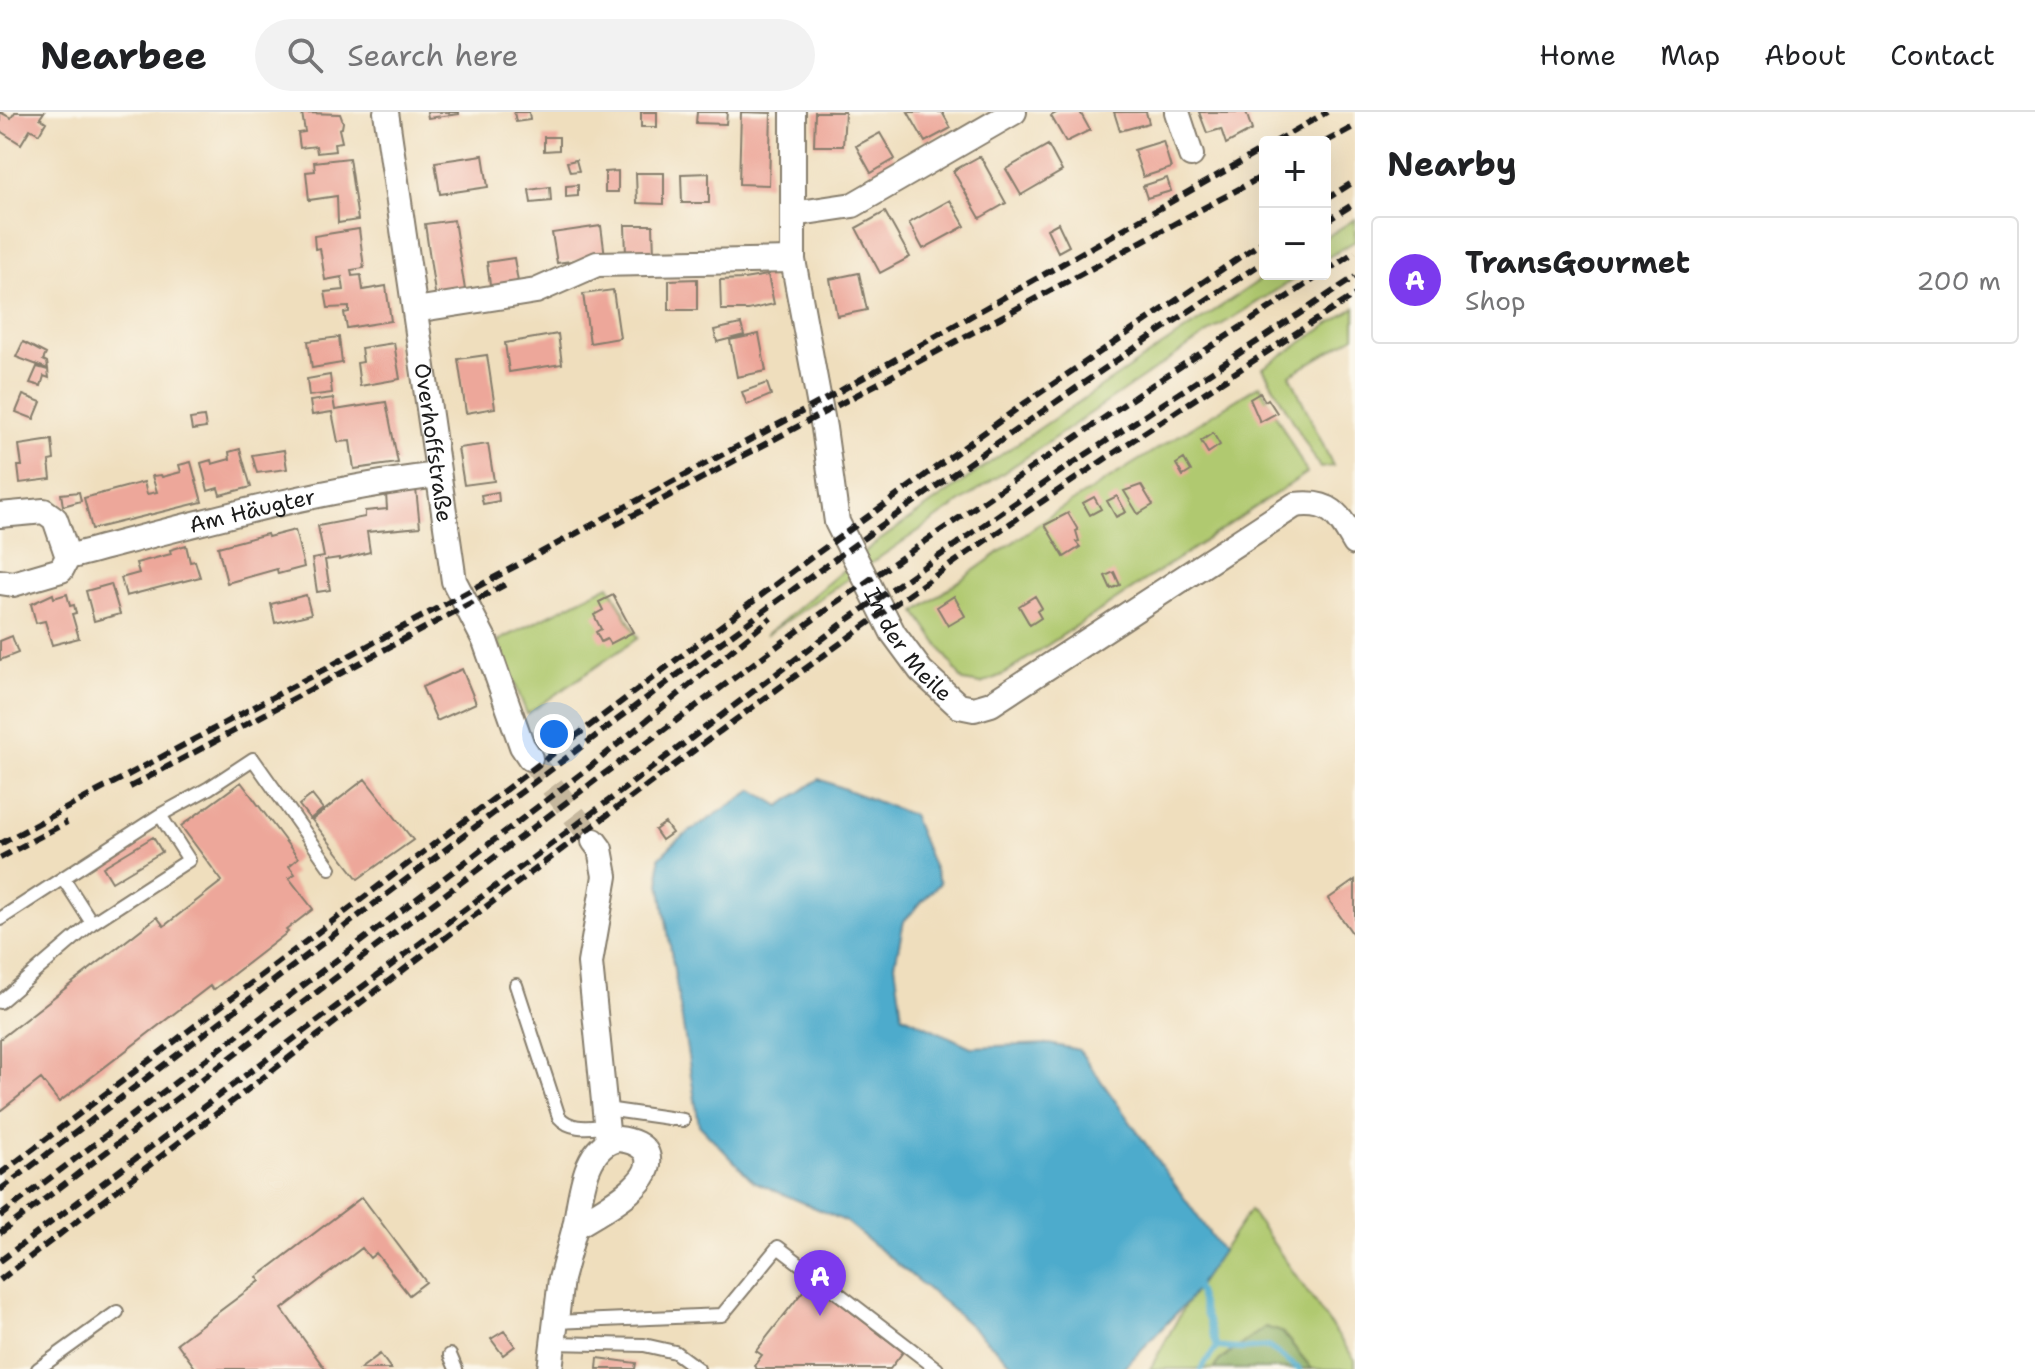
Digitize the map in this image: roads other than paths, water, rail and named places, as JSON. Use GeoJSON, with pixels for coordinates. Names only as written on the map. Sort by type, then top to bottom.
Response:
{"type":"FeatureCollection","features":[{"type":"Feature","properties":{"kind":"street","name":"Overhoffstraße"},"geometry":{"type":"LineString","coordinates":[[386,112],[454,581],[481,631],[522,746],[530,758]]}},
{"type":"Feature","properties":{"kind":"street","name":"In der Meile"},"geometry":{"type":"LineString","coordinates":[[793,112],[793,260],[824,428],[837,522],[893,633],[921,671],[959,706],[974,709],[991,704],[1295,505],[1310,502],[1327,507],[1341,518],[1355,543]]}},
{"type":"Feature","properties":{"kind":"street"},"geometry":{"type":"LineString","coordinates":[[793,214],[853,205],[1014,112]]}},
{"type":"Feature","properties":{"kind":"street"},"geometry":{"type":"LineString","coordinates":[[1177,112],[1191,155]]}},
{"type":"Feature","properties":{"kind":"street"},"geometry":{"type":"LineString","coordinates":[[415,310],[536,291],[597,264],[793,260]]}},
{"type":"Feature","properties":{"kind":"street","name":"Am Häugter"},"geometry":{"type":"LineString","coordinates":[[0,582],[13,584],[61,570],[68,557],[221,517],[358,486],[438,475]]}},
{"type":"Feature","properties":{"kind":"street"},"geometry":{"type":"LineString","coordinates":[[0,515],[44,511],[55,519],[68,557]]}},
{"type":"Feature","properties":{"kind":"street"},"geometry":{"type":"LineString","coordinates":[[550,1369],[561,1279],[594,1154],[607,1125],[590,963],[605,876],[600,849],[594,841]]}},
{"type":"Feature","properties":{"kind":"street"},"geometry":{"type":"LineString","coordinates":[[575,1227],[634,1188],[647,1174],[649,1161],[646,1151],[607,1125]]}},
{"type":"Feature","properties":{"kind":"lane"},"geometry":{"type":"LineString","coordinates":[[0,919],[253,759],[330,868]]}},
{"type":"Feature","properties":{"kind":"lane"},"geometry":{"type":"LineString","coordinates":[[0,1002],[92,923],[189,860],[160,815]]}},
{"type":"Feature","properties":{"kind":"lane"},"geometry":{"type":"LineString","coordinates":[[63,878],[92,923]]}},
{"type":"Feature","properties":{"kind":"lane"},"geometry":{"type":"LineString","coordinates":[[516,985],[559,1117],[566,1125],[582,1128],[683,1120]]}},
{"type":"Feature","properties":{"kind":"lane"},"geometry":{"type":"LineString","coordinates":[[554,1332],[722,1315],[778,1247],[937,1369]]}},
{"type":"Feature","properties":{"kind":"lane"},"geometry":{"type":"LineString","coordinates":[[38,1369],[117,1312]]}},
{"type":"Feature","properties":{"kind":"lane"},"geometry":{"type":"LineString","coordinates":[[554,1332],[675,1352],[698,1369]]}},
{"type":"Feature","properties":{"kind":"lane"},"geometry":{"type":"LineString","coordinates":[[450,1355],[456,1369]]}},
{"type":"Feature","properties":{"kind":"water"},"geometry":{"type":"Polygon","coordinates":[[[819,779],[912,815],[940,883],[904,921],[895,964],[902,1015],[971,1047],[1049,1044],[1079,1050],[1222,1251],[1187,1302],[1123,1369],[1018,1369],[946,1304],[845,1221],[753,1181],[699,1125],[660,883],[659,858],[677,840],[753,790],[780,806],[819,779]]]}},
{"type":"Feature","properties":{"kind":"waterway"},"geometry":{"type":"LineString","coordinates":[[1195,1283],[1217,1347]]}},
{"type":"Feature","properties":{"kind":"waterway"},"geometry":{"type":"LineString","coordinates":[[1217,1347],[1268,1347],[1299,1369]]}},
{"type":"Feature","properties":{"kind":"waterway"},"geometry":{"type":"LineString","coordinates":[[1201,1369],[1217,1347]]}},
{"type":"Feature","properties":{"kind":"tunnel"},"geometry":{"type":"LineString","coordinates":[[530,758],[594,841]]}},
{"type":"Feature","properties":{"kind":"railway"},"geometry":{"type":"LineString","coordinates":[[1285,136],[1327,112]]}},
{"type":"Feature","properties":{"kind":"railway"},"geometry":{"type":"LineString","coordinates":[[1331,139],[1355,126]]}},
{"type":"Feature","properties":{"kind":"railway"},"geometry":{"type":"LineString","coordinates":[[0,844],[833,395],[1259,151]]}},
{"type":"Feature","properties":{"kind":"railway"},"geometry":{"type":"LineString","coordinates":[[615,525],[1259,178]]}},
{"type":"Feature","properties":{"kind":"railway"},"geometry":{"type":"LineString","coordinates":[[1331,196],[1355,181]]}},
{"type":"Feature","properties":{"kind":"railway"},"geometry":{"type":"LineString","coordinates":[[1331,218],[1355,203]]}},
{"type":"Feature","properties":{"kind":"railway"},"geometry":{"type":"LineString","coordinates":[[0,1174],[801,565],[1025,403],[1259,244]]}},
{"type":"Feature","properties":{"kind":"railway"},"geometry":{"type":"LineString","coordinates":[[1331,268],[1355,252]]}},
{"type":"Feature","properties":{"kind":"railway"},"geometry":{"type":"LineString","coordinates":[[0,1190],[468,832],[782,597],[1102,370],[1259,265]]}},
{"type":"Feature","properties":{"kind":"railway"},"geometry":{"type":"LineString","coordinates":[[0,1261],[846,621],[1064,469],[1355,277]]}},
{"type":"Feature","properties":{"kind":"railway"},"geometry":{"type":"LineString","coordinates":[[0,1233],[597,779],[833,605],[1149,387],[1313,280]]}},
{"type":"Feature","properties":{"kind":"railway"},"geometry":{"type":"LineString","coordinates":[[0,1280],[750,709],[1043,501],[1355,295]]}},
{"type":"Feature","properties":{"kind":"railway"},"geometry":{"type":"LineString","coordinates":[[130,787],[506,584]]}},
{"type":"Feature","properties":{"kind":"railway"},"geometry":{"type":"LineString","coordinates":[[0,1216],[590,767],[771,618]]}},
{"type":"Feature","properties":{"kind":"railway"},"geometry":{"type":"LineString","coordinates":[[0,858],[67,822]]}},
{"type":"Feature","properties":{"kind":"place","name":"TransGourmet"},"geometry":{"type":"Point","coordinates":[820,1316]}}]}
